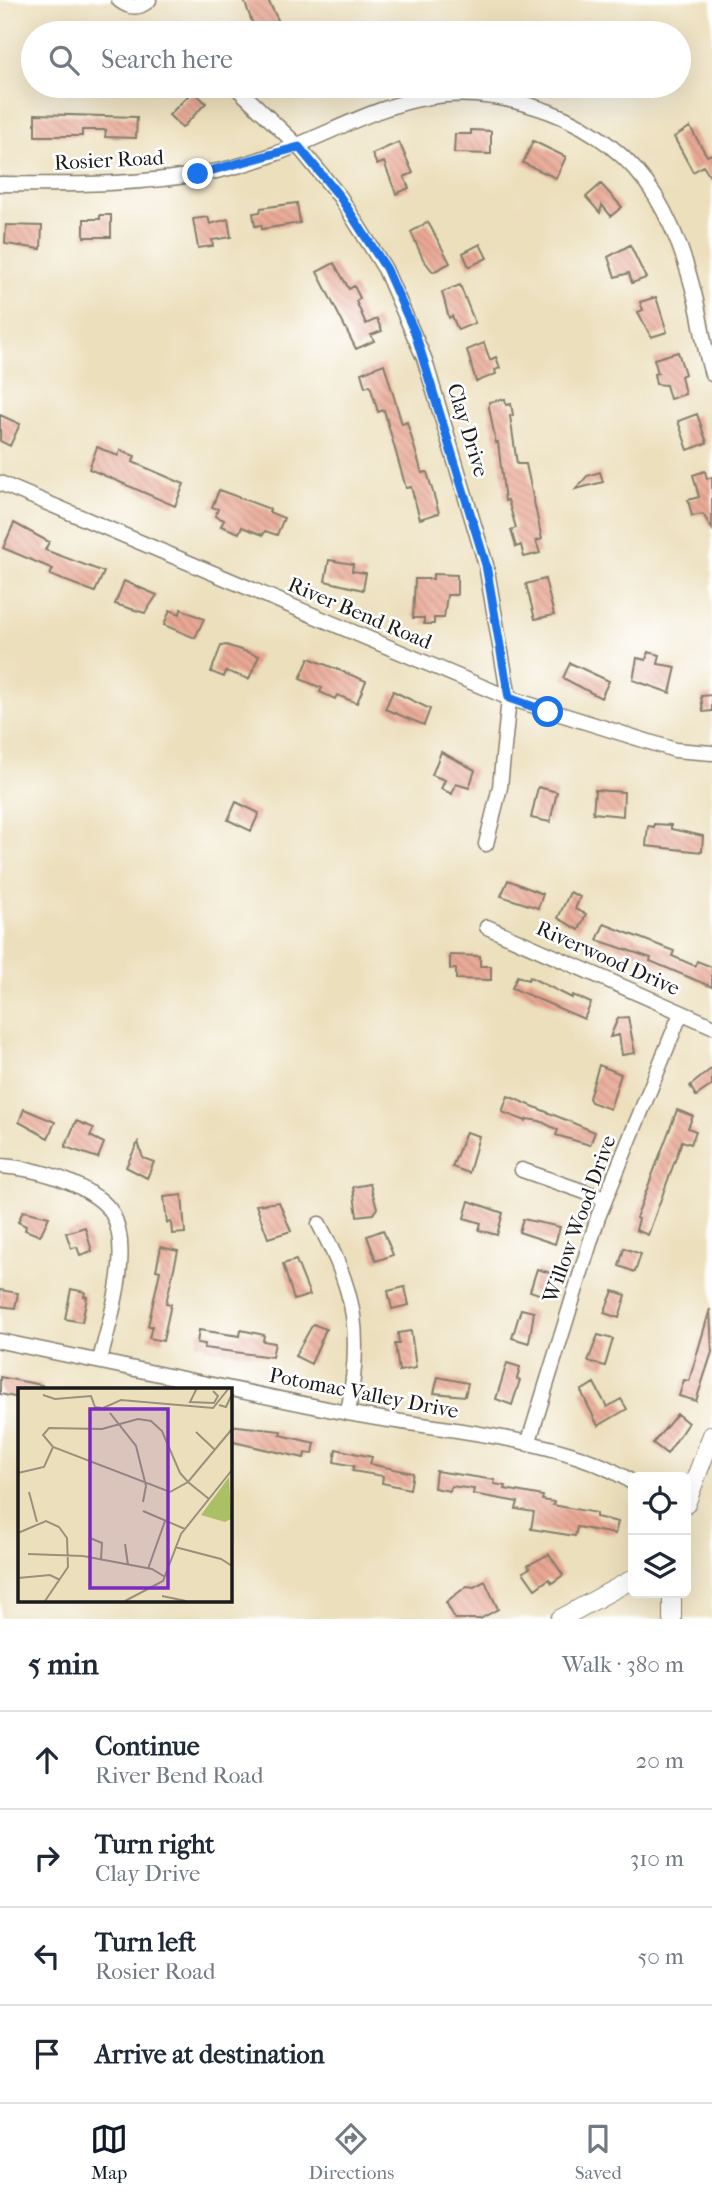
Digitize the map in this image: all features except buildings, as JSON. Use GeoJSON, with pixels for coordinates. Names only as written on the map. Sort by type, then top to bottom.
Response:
{"type":"FeatureCollection","features":[{"type":"Feature","properties":{"kind":"street"},"geometry":{"type":"LineString","coordinates":[[119,0],[131,6],[143,5],[149,0]]}},
{"type":"Feature","properties":{"kind":"street","name":"Clay Drive"},"geometry":{"type":"LineString","coordinates":[[248,98],[299,147],[340,197],[386,268],[415,333],[486,565],[509,698],[500,787],[486,844]]}},
{"type":"Feature","properties":{"kind":"street","name":"Rosier Road"},"geometry":{"type":"LineString","coordinates":[[0,184],[112,185],[170,180],[219,170],[299,147],[394,103],[417,98]]}},
{"type":"Feature","properties":{"kind":"street","name":"Rosier Road"},"geometry":{"type":"LineString","coordinates":[[507,98],[546,110],[581,126],[617,152],[657,201],[696,299],[712,374]]}},
{"type":"Feature","properties":{"kind":"street","name":"River Bend Road"},"geometry":{"type":"LineString","coordinates":[[0,483],[509,698],[665,747],[712,753]]}},
{"type":"Feature","properties":{"kind":"street","name":"Riverwood Drive"},"geometry":{"type":"LineString","coordinates":[[487,927],[712,1026]]}},
{"type":"Feature","properties":{"kind":"street","name":"Willow Wood Drive"},"geometry":{"type":"LineString","coordinates":[[528,1444],[605,1199],[681,1013]]}},
{"type":"Feature","properties":{"kind":"street"},"geometry":{"type":"LineString","coordinates":[[1,1166],[45,1172],[66,1180],[89,1192],[111,1211],[120,1238],[119,1264],[100,1360]]}},
{"type":"Feature","properties":{"kind":"street"},"geometry":{"type":"LineString","coordinates":[[522,1170],[605,1199]]}},
{"type":"Feature","properties":{"kind":"street"},"geometry":{"type":"LineString","coordinates":[[319,1224],[344,1274],[354,1311],[355,1365],[348,1413]]}},
{"type":"Feature","properties":{"kind":"street","name":"Potomac Valley Drive"},"geometry":{"type":"LineString","coordinates":[[0,1341],[348,1413],[528,1444],[585,1459],[628,1480]]}},
{"type":"Feature","properties":{"kind":"street"},"geometry":{"type":"LineString","coordinates":[[691,1491],[712,1435]]}},
{"type":"Feature","properties":{"kind":"street"},"geometry":{"type":"LineString","coordinates":[[560,1619],[628,1582]]}},
{"type":"Feature","properties":{"kind":"street"},"geometry":{"type":"LineString","coordinates":[[672,1598],[672,1619]]}},
{"type":"Feature","properties":{"kind":"route"},"geometry":{"type":"LineString","coordinates":[[198,174],[299,147],[340,197],[386,268],[424,358],[486,565],[496,609],[509,698],[548,712]]}}]}
